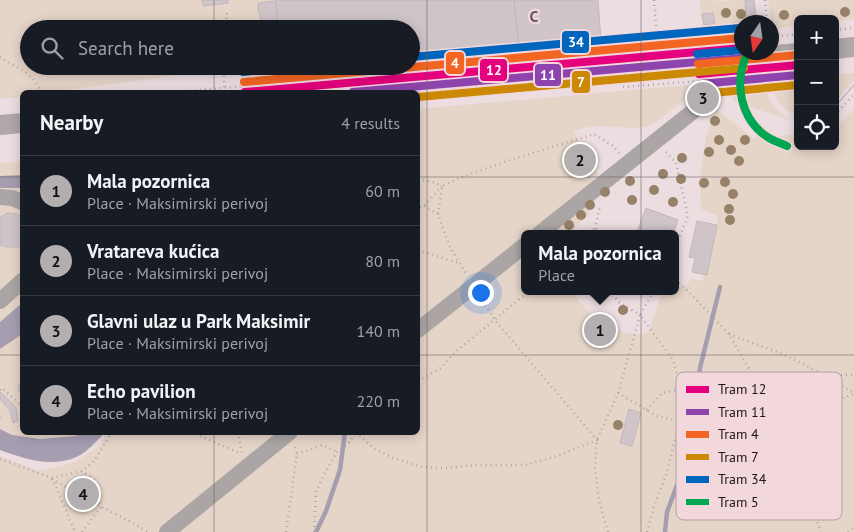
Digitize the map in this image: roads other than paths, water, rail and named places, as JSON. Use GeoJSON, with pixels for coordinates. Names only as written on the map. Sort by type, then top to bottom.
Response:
{"type":"FeatureCollection","features":[{"type":"Feature","properties":{"kind":"main road"},"geometry":{"type":"LineString","coordinates":[[839,49],[854,47]]}},
{"type":"Feature","properties":{"kind":"main road"},"geometry":{"type":"LineString","coordinates":[[389,90],[794,54]]}},
{"type":"Feature","properties":{"kind":"main road"},"geometry":{"type":"LineString","coordinates":[[0,125],[20,123]]}},
{"type":"Feature","properties":{"kind":"street"},"geometry":{"type":"LineString","coordinates":[[544,230],[706,101],[729,78]]}},
{"type":"Feature","properties":{"kind":"street"},"geometry":{"type":"LineString","coordinates":[[0,197],[20,201]]}},
{"type":"Feature","properties":{"kind":"street"},"geometry":{"type":"LineString","coordinates":[[420,328],[521,248]]}},
{"type":"Feature","properties":{"kind":"street"},"geometry":{"type":"LineString","coordinates":[[0,301],[20,283]]}},
{"type":"Feature","properties":{"kind":"street"},"geometry":{"type":"LineString","coordinates":[[167,532],[248,458],[287,435]]}},
{"type":"Feature","properties":{"kind":"waterway"},"geometry":{"type":"LineString","coordinates":[[699,372],[720,287]]}},
{"type":"Feature","properties":{"kind":"waterway"},"geometry":{"type":"LineString","coordinates":[[316,532],[326,511],[340,470],[345,435]]}},
{"type":"Feature","properties":{"kind":"waterway"},"geometry":{"type":"LineString","coordinates":[[665,532],[667,512],[676,488]]}},
{"type":"Feature","properties":{"kind":"tram line","name":"34"},"geometry":{"type":"LineString","coordinates":[[420,56],[734,29]]}},
{"type":"Feature","properties":{"kind":"tram line","name":"4"},"geometry":{"type":"LineString","coordinates":[[420,66],[734,39]]}},
{"type":"Feature","properties":{"kind":"tram line","name":"12"},"geometry":{"type":"LineString","coordinates":[[268,90],[734,49]]}},
{"type":"Feature","properties":{"kind":"tram line","name":"34"},"geometry":{"type":"LineString","coordinates":[[697,54],[734,51]]}},
{"type":"Feature","properties":{"kind":"tram line","name":"4"},"geometry":{"type":"LineString","coordinates":[[698,64],[794,55]]}},
{"type":"Feature","properties":{"kind":"tram line","name":"11"},"geometry":{"type":"LineString","coordinates":[[376,90],[734,59]]}},
{"type":"Feature","properties":{"kind":"tram line","name":"5"},"geometry":{"type":"LineString","coordinates":[[745,60],[740,88],[746,111],[751,121],[759,130],[769,138],[787,146]]}},
{"type":"Feature","properties":{"kind":"tram line","name":"12"},"geometry":{"type":"LineString","coordinates":[[699,74],[794,65]]}},
{"type":"Feature","properties":{"kind":"tram line","name":"7"},"geometry":{"type":"LineString","coordinates":[[420,97],[744,68]]}},
{"type":"Feature","properties":{"kind":"tram line","name":"4"},"geometry":{"type":"LineString","coordinates":[[244,82],[323,75]]}},
{"type":"Feature","properties":{"kind":"tram line","name":"11"},"geometry":{"type":"LineString","coordinates":[[700,84],[794,75]]}},
{"type":"Feature","properties":{"kind":"tram line","name":"7"},"geometry":{"type":"LineString","coordinates":[[701,94],[794,85]]}},
{"type":"Feature","properties":{"kind":"tram line"},"geometry":{"type":"LineString","coordinates":[[839,102],[854,85]]}},
{"type":"Feature","properties":{"kind":"place","name":"Glavni ulaz u Park Maksimir"},"geometry":{"type":"Point","coordinates":[703,98]}},
{"type":"Feature","properties":{"kind":"place","name":"Vratareva kućica"},"geometry":{"type":"Point","coordinates":[580,160]}},
{"type":"Feature","properties":{"kind":"place","name":"Mala pozornica"},"geometry":{"type":"Point","coordinates":[600,330]}},
{"type":"Feature","properties":{"kind":"place","name":"Echo pavilion"},"geometry":{"type":"Point","coordinates":[83,494]}}]}
